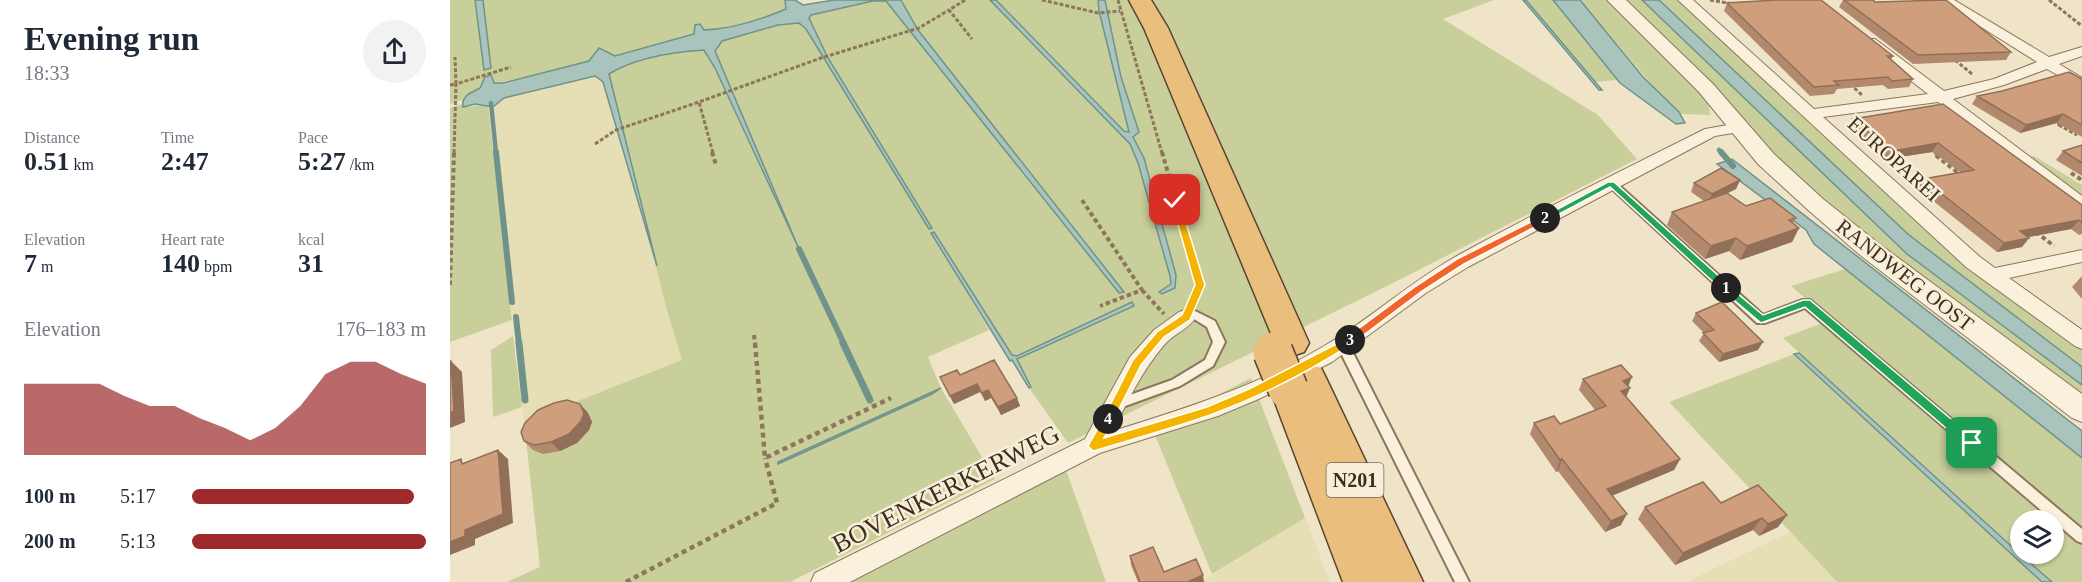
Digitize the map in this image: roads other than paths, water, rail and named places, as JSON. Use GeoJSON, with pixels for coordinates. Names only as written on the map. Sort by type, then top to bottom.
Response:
{"type":"FeatureCollection","features":[{"type":"Feature","properties":{"kind":"highway","name":"N201"},"geometry":{"type":"LineString","coordinates":[[1131,5],[1146,31],[1298,384],[1401,582]]}},
{"type":"Feature","properties":{"kind":"highway","name":"N201"},"geometry":{"type":"LineString","coordinates":[[1298,384],[1365,582]]}},
{"type":"Feature","properties":{"kind":"street","name":"RANDWEG OOST"},"geometry":{"type":"LineString","coordinates":[[1616,0],[1706,87],[1766,159],[1860,241],[2082,410]]}},
{"type":"Feature","properties":{"kind":"street","name":"EUROPAREI"},"geometry":{"type":"LineString","coordinates":[[1685,0],[1990,276],[2082,341]]}},
{"type":"Feature","properties":{"kind":"street"},"geometry":{"type":"LineString","coordinates":[[1945,0],[2082,84]]}},
{"type":"Feature","properties":{"kind":"street"},"geometry":{"type":"LineString","coordinates":[[1860,34],[2082,205]]}},
{"type":"Feature","properties":{"kind":"street"},"geometry":{"type":"LineString","coordinates":[[1809,114],[1939,96],[1986,87],[2082,51]]}},
{"type":"Feature","properties":{"kind":"street","name":"BOVENKERKERWEG"},"geometry":{"type":"LineString","coordinates":[[824,582],[1093,446],[1210,410],[1253,392],[1343,345],[1419,288],[1461,262],[1711,132],[1739,128]]}},
{"type":"Feature","properties":{"kind":"street"},"geometry":{"type":"LineString","coordinates":[[1990,276],[2076,257]]}},
{"type":"Feature","properties":{"kind":"street","name":"BOVENKERKERWEG"},"geometry":{"type":"LineString","coordinates":[[1093,446],[1137,363],[1161,335],[1181,321]]}},
{"type":"Feature","properties":{"kind":"lane"},"geometry":{"type":"LineString","coordinates":[[1611,183],[1761,320],[1806,303],[2082,537]]}},
{"type":"Feature","properties":{"kind":"lane"},"geometry":{"type":"LineString","coordinates":[[1117,404],[1176,383],[1209,363],[1219,342],[1211,324],[1195,315],[1181,321]]}},
{"type":"Feature","properties":{"kind":"lane"},"geometry":{"type":"LineString","coordinates":[[1343,345],[1462,582]]}},
{"type":"Feature","properties":{"kind":"water"},"geometry":{"type":"Polygon","coordinates":[[[475,0],[483,0],[491,68],[484,70],[475,0]]]}},
{"type":"Feature","properties":{"kind":"water"},"geometry":{"type":"Polygon","coordinates":[[[785,0],[795,0],[803,5],[834,0],[901,0],[918,30],[1124,292],[1119,293],[886,1],[873,1],[811,15],[809,18],[828,58],[932,228],[929,229],[806,29],[799,23],[778,25],[722,41],[715,51],[799,249],[715,68],[704,50],[655,57],[619,68],[609,74],[657,266],[603,82],[595,76],[504,98],[493,107],[475,104],[463,107],[465,97],[480,88],[485,77],[491,75],[494,83],[503,83],[589,61],[599,48],[615,56],[694,34],[695,25],[700,24],[704,30],[746,23],[786,9],[785,0]]]}},
{"type":"Feature","properties":{"kind":"water"},"geometry":{"type":"Polygon","coordinates":[[[990,0],[996,0],[1124,131],[1129,132],[1099,11],[1098,0],[1105,0],[1121,77],[1139,132],[1133,137],[1144,158],[1176,275],[1175,288],[1162,294],[1159,292],[1171,284],[1170,276],[1138,163],[1130,144],[990,0]]]}},
{"type":"Feature","properties":{"kind":"water"},"geometry":{"type":"Polygon","coordinates":[[[1523,0],[1526,0],[1602,90],[1599,90],[1523,0]]]}},
{"type":"Feature","properties":{"kind":"water"},"geometry":{"type":"Polygon","coordinates":[[[1553,0],[1580,0],[1643,77],[1679,112],[1685,123],[1676,124],[1620,83],[1553,0]]]}},
{"type":"Feature","properties":{"kind":"water"},"geometry":{"type":"Polygon","coordinates":[[[1642,0],[1659,0],[1909,235],[2082,367],[2082,385],[1907,254],[1642,0]]]}},
{"type":"Feature","properties":{"kind":"water"},"geometry":{"type":"Polygon","coordinates":[[[1732,159],[2082,431],[2082,458],[1814,244],[1806,230],[1717,164],[1732,159]]]}},
{"type":"Feature","properties":{"kind":"water"},"geometry":{"type":"Polygon","coordinates":[[[934,232],[1012,355],[1017,356],[1132,302],[1134,306],[1017,359],[1031,387],[1029,388],[931,233],[934,232]]]}},
{"type":"Feature","properties":{"kind":"water"},"geometry":{"type":"Polygon","coordinates":[[[1799,353],[2010,545],[2010,553],[1794,354],[1799,353]]]}},
{"type":"Feature","properties":{"kind":"water"},"geometry":{"type":"Polygon","coordinates":[[[941,388],[932,394],[778,464],[778,462],[941,388]]]}},
{"type":"Feature","properties":{"kind":"water"},"geometry":{"type":"Polygon","coordinates":[[[2022,564],[2031,564],[2052,582],[2042,582],[2022,564]]]}},
{"type":"Feature","properties":{"kind":"waterway"},"geometry":{"type":"LineString","coordinates":[[491,103],[496,153]]}},
{"type":"Feature","properties":{"kind":"waterway"},"geometry":{"type":"LineString","coordinates":[[496,152],[512,302]]}},
{"type":"Feature","properties":{"kind":"waterway"},"geometry":{"type":"LineString","coordinates":[[1721,152],[1733,166]]}},
{"type":"Feature","properties":{"kind":"waterway"},"geometry":{"type":"LineString","coordinates":[[799,249],[844,344]]}},
{"type":"Feature","properties":{"kind":"waterway"},"geometry":{"type":"LineString","coordinates":[[516,317],[519,344]]}},
{"type":"Feature","properties":{"kind":"waterway"},"geometry":{"type":"LineString","coordinates":[[519,343],[525,400]]}},
{"type":"Feature","properties":{"kind":"waterway"},"geometry":{"type":"LineString","coordinates":[[843,343],[870,400]]}}]}
